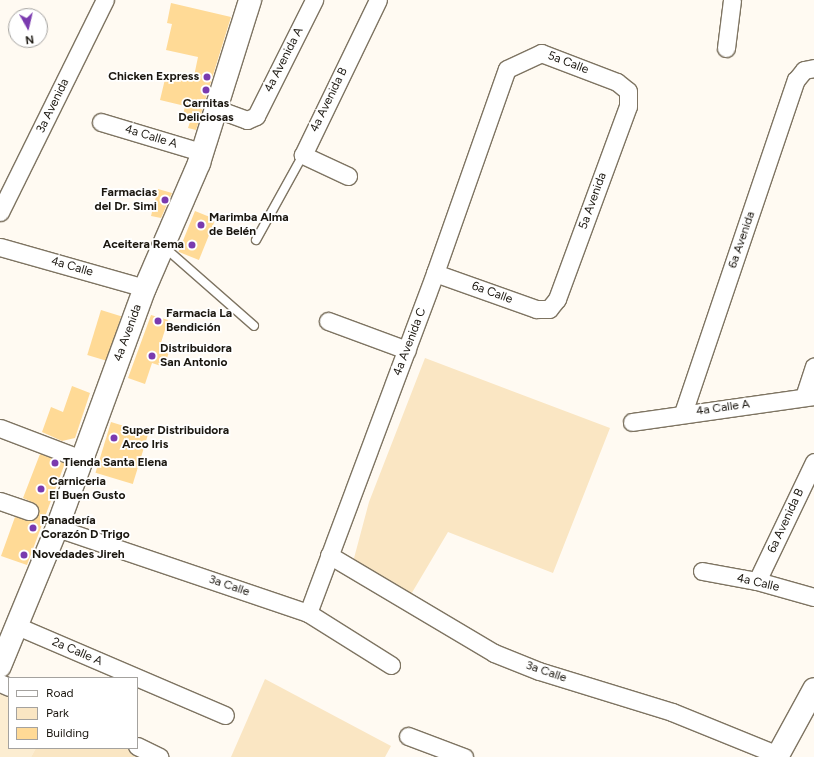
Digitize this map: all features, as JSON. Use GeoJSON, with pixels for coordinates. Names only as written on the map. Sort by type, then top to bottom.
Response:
{"type":"FeatureCollection","features":[{"type":"Feature","properties":{"kind":"street","name":"3a Avenida"},"geometry":{"type":"LineString","coordinates":[[0,212],[105,0]]}},
{"type":"Feature","properties":{"kind":"street","name":"4a Avenida"},"geometry":{"type":"LineString","coordinates":[[0,666],[57,528],[81,459],[145,288],[199,164],[201,152],[217,109],[250,0]]}},
{"type":"Feature","properties":{"kind":"street","name":"4a Avenida A"},"geometry":{"type":"LineString","coordinates":[[217,109],[253,120],[314,0]]}},
{"type":"Feature","properties":{"kind":"street","name":"4a Avenida B"},"geometry":{"type":"LineString","coordinates":[[303,155],[378,0]]}},
{"type":"Feature","properties":{"kind":"street"},"geometry":{"type":"LineString","coordinates":[[726,48],[732,0]]}},
{"type":"Feature","properties":{"kind":"street","name":"5a Calle"},"geometry":{"type":"LineString","coordinates":[[507,69],[541,53],[617,82],[628,91]]}},
{"type":"Feature","properties":{"kind":"street","name":"4a Avenida C"},"geometry":{"type":"LineString","coordinates":[[308,613],[407,350],[507,69]]}},
{"type":"Feature","properties":{"kind":"street","name":"6a Avenida"},"geometry":{"type":"LineString","coordinates":[[683,413],[796,80],[809,69]]}},
{"type":"Feature","properties":{"kind":"street","name":"5a Avenida"},"geometry":{"type":"LineString","coordinates":[[549,309],[557,299],[628,106],[628,91]]}},
{"type":"Feature","properties":{"kind":"street","name":"4a Calle A"},"geometry":{"type":"LineString","coordinates":[[101,122],[201,152]]}},
{"type":"Feature","properties":{"kind":"street"},"geometry":{"type":"LineString","coordinates":[[303,155],[348,176]]}},
{"type":"Feature","properties":{"kind":"street","name":"4a Calle"},"geometry":{"type":"LineString","coordinates":[[0,247],[145,288]]}},
{"type":"Feature","properties":{"kind":"street","name":"6a Calle"},"geometry":{"type":"LineString","coordinates":[[435,273],[536,309],[549,309]]}},
{"type":"Feature","properties":{"kind":"street"},"geometry":{"type":"LineString","coordinates":[[328,321],[407,350]]}},
{"type":"Feature","properties":{"kind":"street"},"geometry":{"type":"LineString","coordinates":[[809,396],[814,367]]}},
{"type":"Feature","properties":{"kind":"street","name":"4a Calle A"},"geometry":{"type":"LineString","coordinates":[[632,422],[683,413],[809,396]]}},
{"type":"Feature","properties":{"kind":"street"},"geometry":{"type":"LineString","coordinates":[[0,428],[81,459]]}},
{"type":"Feature","properties":{"kind":"street","name":"6a Avenida B"},"geometry":{"type":"LineString","coordinates":[[757,581],[814,462]]}},
{"type":"Feature","properties":{"kind":"street"},"geometry":{"type":"LineString","coordinates":[[0,501],[29,511]]}},
{"type":"Feature","properties":{"kind":"street","name":"3a Calle"},"geometry":{"type":"LineString","coordinates":[[57,528],[308,613],[391,665]]}},
{"type":"Feature","properties":{"kind":"street","name":"3a Calle"},"geometry":{"type":"LineString","coordinates":[[329,555],[494,653],[539,671],[672,712],[778,756]]}},
{"type":"Feature","properties":{"kind":"street","name":"4a Calle"},"geometry":{"type":"LineString","coordinates":[[702,571],[757,581],[814,597]]}},
{"type":"Feature","properties":{"kind":"street","name":"2a Calle A"},"geometry":{"type":"LineString","coordinates":[[17,626],[136,677]]}},
{"type":"Feature","properties":{"kind":"street","name":"2a Calle A"},"geometry":{"type":"LineString","coordinates":[[138,678],[225,715]]}},
{"type":"Feature","properties":{"kind":"street"},"geometry":{"type":"LineString","coordinates":[[778,756],[809,709],[814,689]]}},
{"type":"Feature","properties":{"kind":"street"},"geometry":{"type":"LineString","coordinates":[[408,736],[464,757]]}},
{"type":"Feature","properties":{"kind":"street"},"geometry":{"type":"LineString","coordinates":[[138,746],[160,757]]}},
{"type":"Feature","properties":{"kind":"lane"},"geometry":{"type":"LineString","coordinates":[[256,240],[303,155]]}},
{"type":"Feature","properties":{"kind":"lane"},"geometry":{"type":"LineString","coordinates":[[163,246],[254,326]]}},
{"type":"Feature","properties":{"kind":"shaded area"},"geometry":{"type":"Polygon","coordinates":[[[0,679],[8,681],[8,749],[35,749],[31,757],[0,757],[0,679]]]}},
{"type":"Feature","properties":{"kind":"green space"},"geometry":{"type":"Polygon","coordinates":[[[425,358],[610,428],[553,573],[448,532],[410,596],[353,562],[369,502],[425,358]]]}},
{"type":"Feature","properties":{"kind":"green space"},"geometry":{"type":"Polygon","coordinates":[[[265,679],[391,746],[385,757],[231,757],[265,679]]]}},
{"type":"Feature","properties":{"kind":"green space"},"geometry":{"type":"Polygon","coordinates":[[[35,749],[131,749],[146,757],[31,757],[35,749]]]}},
{"type":"Feature","properties":{"kind":"building"},"geometry":{"type":"Polygon","coordinates":[[[171,3],[231,17],[196,130],[188,128],[190,122],[182,120],[185,106],[160,100],[166,75],[193,81],[198,57],[166,50],[172,24],[167,23],[171,3]]]}},
{"type":"Feature","properties":{"kind":"building","name":"Farmacias del Dr. Simi"},"geometry":{"type":"Polygon","coordinates":[[[158,189],[172,193],[161,218],[151,216],[158,189]]]}},
{"type":"Feature","properties":{"kind":"building"},"geometry":{"type":"Polygon","coordinates":[[[195,211],[215,219],[199,260],[179,252],[195,211]]]}},
{"type":"Feature","properties":{"kind":"building"},"geometry":{"type":"Polygon","coordinates":[[[101,310],[121,316],[107,361],[87,355],[101,310]]]}},
{"type":"Feature","properties":{"kind":"building","name":"Distribuidora San Antonio"},"geometry":{"type":"Polygon","coordinates":[[[151,315],[168,320],[160,346],[170,349],[164,367],[152,363],[145,384],[128,378],[151,315]]]}},
{"type":"Feature","properties":{"kind":"building"},"geometry":{"type":"Polygon","coordinates":[[[72,386],[90,393],[75,438],[62,441],[42,432],[51,407],[63,412],[72,386]]]}},
{"type":"Feature","properties":{"kind":"building"},"geometry":{"type":"Polygon","coordinates":[[[111,422],[148,433],[133,484],[96,473],[111,422]]]}},
{"type":"Feature","properties":{"kind":"building"},"geometry":{"type":"Polygon","coordinates":[[[40,454],[65,463],[27,565],[1,556],[15,517],[31,521],[38,515],[36,504],[23,498],[40,454]]]}},
{"type":"Feature","properties":{"kind":"place","name":"Chicken Express"},"geometry":{"type":"Point","coordinates":[207,77]}},
{"type":"Feature","properties":{"kind":"place","name":"Carnitas Deliciosas"},"geometry":{"type":"Point","coordinates":[206,90]}},
{"type":"Feature","properties":{"kind":"place","name":"Farmacias del Dr. Simi"},"geometry":{"type":"Point","coordinates":[165,200]}},
{"type":"Feature","properties":{"kind":"place","name":"Marimba Alma de Belén"},"geometry":{"type":"Point","coordinates":[201,225]}},
{"type":"Feature","properties":{"kind":"place","name":"Aceitera Rema"},"geometry":{"type":"Point","coordinates":[192,245]}},
{"type":"Feature","properties":{"kind":"place","name":"Farmacia La Bendición"},"geometry":{"type":"Point","coordinates":[158,321]}},
{"type":"Feature","properties":{"kind":"place","name":"Distribuidora San Antonio"},"geometry":{"type":"Point","coordinates":[152,356]}},
{"type":"Feature","properties":{"kind":"place","name":"Super Distribuidora Arco Iris"},"geometry":{"type":"Point","coordinates":[114,438]}},
{"type":"Feature","properties":{"kind":"place","name":"Tienda Santa Elena"},"geometry":{"type":"Point","coordinates":[55,463]}},
{"type":"Feature","properties":{"kind":"place","name":"Carniceria El Buen Gusto"},"geometry":{"type":"Point","coordinates":[41,489]}},
{"type":"Feature","properties":{"kind":"place","name":"Panadería Corazón D Trigo"},"geometry":{"type":"Point","coordinates":[33,528]}},
{"type":"Feature","properties":{"kind":"place","name":"Novedades Jireh"},"geometry":{"type":"Point","coordinates":[24,555]}}]}
